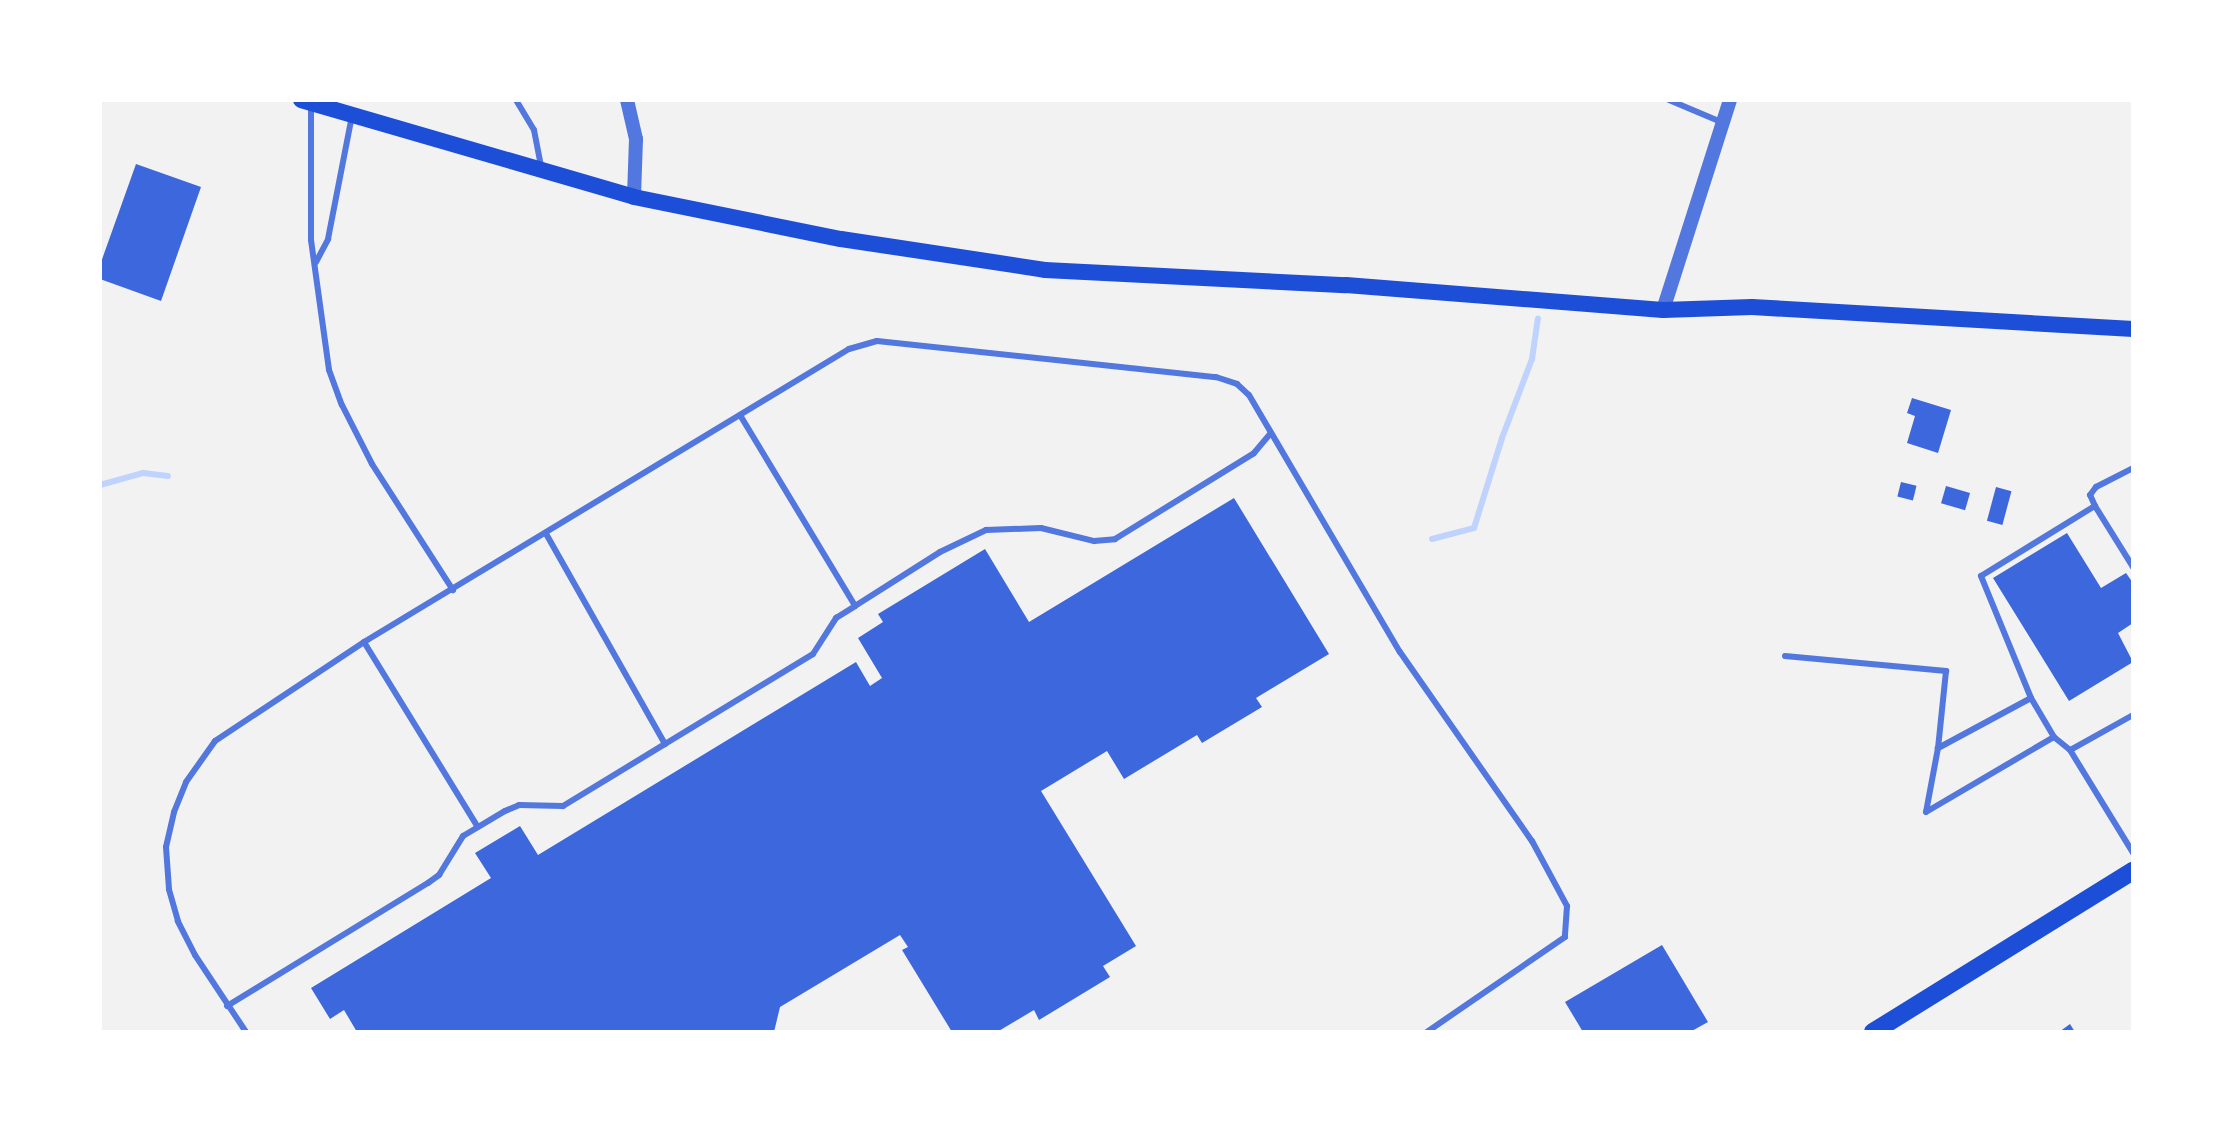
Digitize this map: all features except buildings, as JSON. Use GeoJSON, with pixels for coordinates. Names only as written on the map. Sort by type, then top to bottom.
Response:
{"type":"FeatureCollection","features":[{"type":"Feature","properties":{"kind":"main road"},"geometry":{"type":"LineString","coordinates":[[312,102],[634,197],[841,239],[1045,270],[1346,285],[1663,310],[1752,307],[2133,329]]}},
{"type":"Feature","properties":{"kind":"main road"},"geometry":{"type":"LineString","coordinates":[[1873,1032],[2133,871]]}},
{"type":"Feature","properties":{"kind":"street"},"geometry":{"type":"LineString","coordinates":[[627,100],[635,127],[634,197]]}},
{"type":"Feature","properties":{"kind":"street"},"geometry":{"type":"LineString","coordinates":[[1663,310],[1730,100]]}},
{"type":"Feature","properties":{"kind":"lane"},"geometry":{"type":"LineString","coordinates":[[516,100],[534,130],[543,172]]}},
{"type":"Feature","properties":{"kind":"lane"},"geometry":{"type":"LineString","coordinates":[[1669,100],[1722,123]]}},
{"type":"Feature","properties":{"kind":"lane"},"geometry":{"type":"LineString","coordinates":[[312,102],[311,240],[316,262],[322,340],[342,405],[372,464],[453,590]]}},
{"type":"Feature","properties":{"kind":"lane"},"geometry":{"type":"LineString","coordinates":[[316,262],[328,239],[352,116]]}},
{"type":"Feature","properties":{"kind":"lane"},"geometry":{"type":"LineString","coordinates":[[246,1032],[227,1006],[178,921],[169,889],[166,847],[174,812],[186,782],[215,741],[364,642],[849,349],[877,341],[1216,377],[1237,384],[1249,395],[1400,652],[1532,841],[1567,906],[1565,937],[1427,1032]]}},
{"type":"Feature","properties":{"kind":"lane"},"geometry":{"type":"LineString","coordinates":[[740,415],[855,606]]}},
{"type":"Feature","properties":{"kind":"lane"},"geometry":{"type":"LineString","coordinates":[[227,1006],[428,883],[439,875],[463,836],[519,805],[563,806],[579,799],[813,654],[836,618],[940,552],[986,530],[1041,528],[1094,541],[1115,539],[1254,453],[1270,434]]}},
{"type":"Feature","properties":{"kind":"lane"},"geometry":{"type":"LineString","coordinates":[[2133,468],[2096,487],[2090,495],[2133,567]]}},
{"type":"Feature","properties":{"kind":"lane"},"geometry":{"type":"LineString","coordinates":[[2095,506],[1981,576],[2031,698],[2054,737],[2070,750],[2133,853]]}},
{"type":"Feature","properties":{"kind":"lane"},"geometry":{"type":"LineString","coordinates":[[546,534],[665,744]]}},
{"type":"Feature","properties":{"kind":"lane"},"geometry":{"type":"LineString","coordinates":[[364,642],[478,827]]}},
{"type":"Feature","properties":{"kind":"lane"},"geometry":{"type":"LineString","coordinates":[[1785,656],[1946,671],[1938,748],[1926,812],[2054,737]]}},
{"type":"Feature","properties":{"kind":"lane"},"geometry":{"type":"LineString","coordinates":[[1938,748],[2031,698]]}},
{"type":"Feature","properties":{"kind":"lane"},"geometry":{"type":"LineString","coordinates":[[2070,750],[2133,715]]}},
{"type":"Feature","properties":{"kind":"waterway"},"geometry":{"type":"LineString","coordinates":[[1432,539],[1474,528],[1502,438],[1532,359],[1538,318]]}},
{"type":"Feature","properties":{"kind":"waterway"},"geometry":{"type":"LineString","coordinates":[[100,485],[143,473],[168,476]]}}]}
